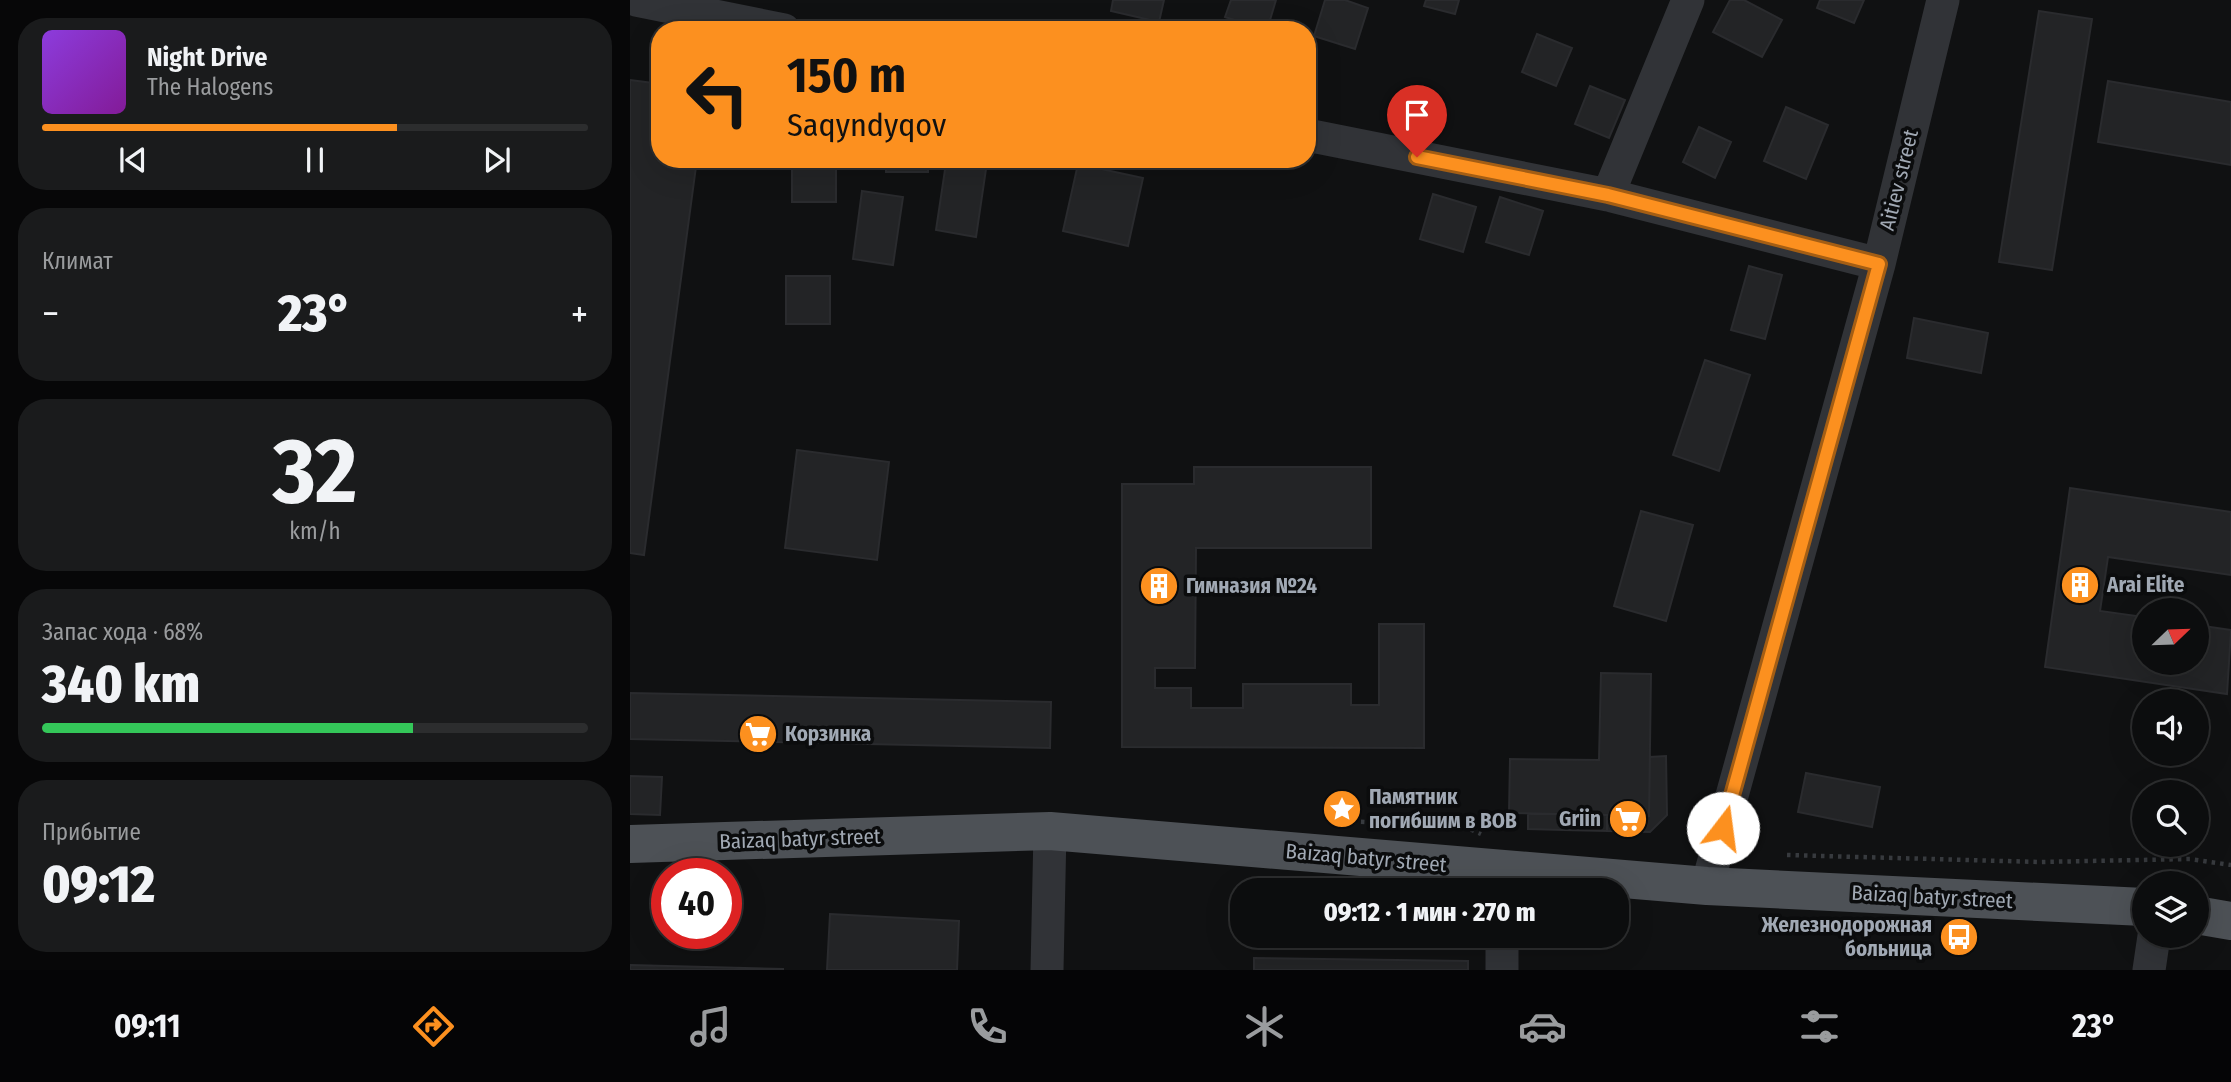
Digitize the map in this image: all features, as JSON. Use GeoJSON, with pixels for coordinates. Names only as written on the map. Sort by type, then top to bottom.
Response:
{"type":"FeatureCollection","features":[{"type":"Feature","properties":{"kind":"main road","name":"Baizaq batyr street"},"geometry":{"type":"LineString","coordinates":[[630,844],[1049,831],[1484,878]]}},
{"type":"Feature","properties":{"kind":"main road","name":"Baizaq batyr street"},"geometry":{"type":"LineString","coordinates":[[1629,884],[2132,906]]}},
{"type":"Feature","properties":{"kind":"main road"},"geometry":{"type":"LineString","coordinates":[[2209,917],[2231,921]]}},
{"type":"Feature","properties":{"kind":"street"},"geometry":{"type":"LineString","coordinates":[[636,0],[740,21]]}},
{"type":"Feature","properties":{"kind":"street"},"geometry":{"type":"LineString","coordinates":[[1608,195],[1688,0]]}},
{"type":"Feature","properties":{"kind":"street","name":"Aitiev street"},"geometry":{"type":"LineString","coordinates":[[1707,886],[1879,264],[1943,0]]}},
{"type":"Feature","properties":{"kind":"street"},"geometry":{"type":"LineString","coordinates":[[1316,137],[1608,195],[1879,264]]}},
{"type":"Feature","properties":{"kind":"street"},"geometry":{"type":"LineString","coordinates":[[1047,970],[1049,831]]}},
{"type":"Feature","properties":{"kind":"street"},"geometry":{"type":"LineString","coordinates":[[1502,948],[1502,970]]}},
{"type":"Feature","properties":{"kind":"street"},"geometry":{"type":"LineString","coordinates":[[2149,970],[2152,948]]}},
{"type":"Feature","properties":{"kind":"path"},"geometry":{"type":"LineString","coordinates":[[1782,855],[2040,862],[2190,859],[2231,865]]}},
{"type":"Feature","properties":{"kind":"building"},"geometry":{"type":"Polygon","coordinates":[[[1113,0],[1164,0],[1159,21],[1111,11],[1113,0]]]}},
{"type":"Feature","properties":{"kind":"building"},"geometry":{"type":"Polygon","coordinates":[[[1231,0],[1276,0],[1270,21],[1238,21],[1225,17],[1231,0]]]}},
{"type":"Feature","properties":{"kind":"building"},"geometry":{"type":"Polygon","coordinates":[[[1325,0],[1345,0],[1368,8],[1355,49],[1316,37],[1325,0]]]}},
{"type":"Feature","properties":{"kind":"building"},"geometry":{"type":"Polygon","coordinates":[[[1426,0],[1459,0],[1455,14],[1424,6],[1426,0]]]}},
{"type":"Feature","properties":{"kind":"building"},"geometry":{"type":"Polygon","coordinates":[[[1730,0],[1744,0],[1782,20],[1762,57],[1713,32],[1730,0]]]}},
{"type":"Feature","properties":{"kind":"building"},"geometry":{"type":"Polygon","coordinates":[[[1820,0],[1864,0],[1854,23],[1817,8],[1820,0]]]}},
{"type":"Feature","properties":{"kind":"building"},"geometry":{"type":"Polygon","coordinates":[[[2039,11],[2092,19],[2052,270],[1999,262],[2039,11]]]}},
{"type":"Feature","properties":{"kind":"building"},"geometry":{"type":"Polygon","coordinates":[[[1537,34],[1572,48],[1556,86],[1522,72],[1537,34]]]}},
{"type":"Feature","properties":{"kind":"building"},"geometry":{"type":"Polygon","coordinates":[[[630,80],[651,83],[651,168],[696,168],[644,555],[630,553],[630,80]]]}},
{"type":"Feature","properties":{"kind":"building"},"geometry":{"type":"Polygon","coordinates":[[[2108,81],[2231,102],[2231,165],[2098,142],[2108,81]]]}},
{"type":"Feature","properties":{"kind":"building"},"geometry":{"type":"Polygon","coordinates":[[[1590,86],[1625,100],[1609,138],[1575,124],[1590,86]]]}},
{"type":"Feature","properties":{"kind":"building"},"geometry":{"type":"Polygon","coordinates":[[[1786,107],[1828,125],[1806,179],[1764,161],[1786,107]]]}},
{"type":"Feature","properties":{"kind":"building"},"geometry":{"type":"Polygon","coordinates":[[[1699,127],[1731,142],[1715,178],[1683,162],[1699,127]]]}},
{"type":"Feature","properties":{"kind":"building"},"geometry":{"type":"Polygon","coordinates":[[[792,168],[836,168],[836,202],[792,202],[792,168]]]}},
{"type":"Feature","properties":{"kind":"building"},"geometry":{"type":"Polygon","coordinates":[[[886,168],[928,168],[928,172],[886,172],[886,168]]]}},
{"type":"Feature","properties":{"kind":"building"},"geometry":{"type":"Polygon","coordinates":[[[945,168],[986,169],[976,237],[936,230],[945,168]]]}},
{"type":"Feature","properties":{"kind":"building"},"geometry":{"type":"Polygon","coordinates":[[[1077,168],[1097,168],[1143,178],[1128,246],[1063,231],[1077,168]]]}},
{"type":"Feature","properties":{"kind":"building"},"geometry":{"type":"Polygon","coordinates":[[[862,191],[903,197],[893,265],[853,259],[862,191]]]}},
{"type":"Feature","properties":{"kind":"building"},"geometry":{"type":"Polygon","coordinates":[[[1433,194],[1476,207],[1463,252],[1420,239],[1433,194]]]}},
{"type":"Feature","properties":{"kind":"building"},"geometry":{"type":"Polygon","coordinates":[[[1500,197],[1543,211],[1529,255],[1486,242],[1500,197]]]}},
{"type":"Feature","properties":{"kind":"building"},"geometry":{"type":"Polygon","coordinates":[[[1749,266],[1782,275],[1765,339],[1731,330],[1749,266]]]}},
{"type":"Feature","properties":{"kind":"building"},"geometry":{"type":"Polygon","coordinates":[[[786,276],[830,276],[830,324],[786,324],[786,276]]]}},
{"type":"Feature","properties":{"kind":"building"},"geometry":{"type":"Polygon","coordinates":[[[1914,318],[1988,333],[1981,373],[1907,358],[1914,318]]]}},
{"type":"Feature","properties":{"kind":"building"},"geometry":{"type":"Polygon","coordinates":[[[1705,360],[1750,375],[1719,471],[1673,455],[1705,360]]]}},
{"type":"Feature","properties":{"kind":"building"},"geometry":{"type":"Polygon","coordinates":[[[797,450],[889,462],[877,560],[785,548],[797,450]]]}},
{"type":"Feature","properties":{"kind":"building","name":"Гимназия №24"},"geometry":{"type":"Polygon","coordinates":[[[1194,467],[1371,467],[1371,548],[1196,548],[1195,668],[1155,668],[1155,688],[1191,688],[1191,708],[1243,708],[1243,684],[1351,684],[1351,705],[1379,705],[1379,624],[1424,624],[1424,748],[1122,747],[1122,484],[1194,484],[1194,467]]]}},
{"type":"Feature","properties":{"kind":"building","name":"Arai Elite"},"geometry":{"type":"Polygon","coordinates":[[[2070,488],[2231,512],[2231,575],[2108,557],[2100,611],[2132,615],[2132,676],[2208,676],[2209,627],[2231,630],[2227,694],[2209,691],[2209,689],[2045,667],[2070,488]]]}},
{"type":"Feature","properties":{"kind":"building"},"geometry":{"type":"Polygon","coordinates":[[[1641,511],[1693,525],[1666,621],[1614,606],[1641,511]]]}},
{"type":"Feature","properties":{"kind":"building"},"geometry":{"type":"Polygon","coordinates":[[[1601,673],[1651,674],[1649,816],[1509,813],[1510,759],[1599,760],[1601,673]]]}},
{"type":"Feature","properties":{"kind":"building"},"geometry":{"type":"Polygon","coordinates":[[[630,693],[1051,702],[1050,748],[630,739],[630,693]]]}},
{"type":"Feature","properties":{"kind":"building"},"geometry":{"type":"Polygon","coordinates":[[[1666,756],[1667,815],[1650,832],[1607,831],[1607,815],[1649,816],[1650,757],[1666,756]]]}},
{"type":"Feature","properties":{"kind":"building"},"geometry":{"type":"Polygon","coordinates":[[[1806,773],[1880,787],[1872,827],[1798,812],[1806,773]]]}},
{"type":"Feature","properties":{"kind":"building"},"geometry":{"type":"Polygon","coordinates":[[[630,776],[662,777],[660,815],[630,814],[630,776]]]}},
{"type":"Feature","properties":{"kind":"building"},"geometry":{"type":"Polygon","coordinates":[[[1528,814],[1564,814],[1564,830],[1528,829],[1528,814]]]}},
{"type":"Feature","properties":{"kind":"building"},"geometry":{"type":"Polygon","coordinates":[[[1564,814],[1607,815],[1607,831],[1564,830],[1564,814]]]}},
{"type":"Feature","properties":{"kind":"building"},"geometry":{"type":"Polygon","coordinates":[[[830,914],[959,921],[957,970],[827,970],[830,914]]]}},
{"type":"Feature","properties":{"kind":"building"},"geometry":{"type":"Polygon","coordinates":[[[1254,958],[1468,961],[1468,970],[1254,970],[1254,958]]]}},
{"type":"Feature","properties":{"kind":"building"},"geometry":{"type":"Polygon","coordinates":[[[630,965],[783,969],[783,970],[630,970],[630,965]]]}},
{"type":"Feature","properties":{"kind":"place","name":"Arai Elite"},"geometry":{"type":"Point","coordinates":[2080,585]}},
{"type":"Feature","properties":{"kind":"place","name":"Гимназия №24"},"geometry":{"type":"Point","coordinates":[1159,586]}},
{"type":"Feature","properties":{"kind":"place","name":"Корзинка"},"geometry":{"type":"Point","coordinates":[758,734]}},
{"type":"Feature","properties":{"kind":"place","name":"Памятник погибшим в ВОВ"},"geometry":{"type":"Point","coordinates":[1342,809]}},
{"type":"Feature","properties":{"kind":"place","name":"Griin"},"geometry":{"type":"Point","coordinates":[1628,819]}},
{"type":"Feature","properties":{"kind":"place","name":"Железнодорожная больница"},"geometry":{"type":"Point","coordinates":[1959,937]}},
{"type":"Feature","properties":{"kind":"route"},"geometry":{"type":"LineString","coordinates":[[1417,157],[1608,195],[1879,264],[1723,828]]}}]}
